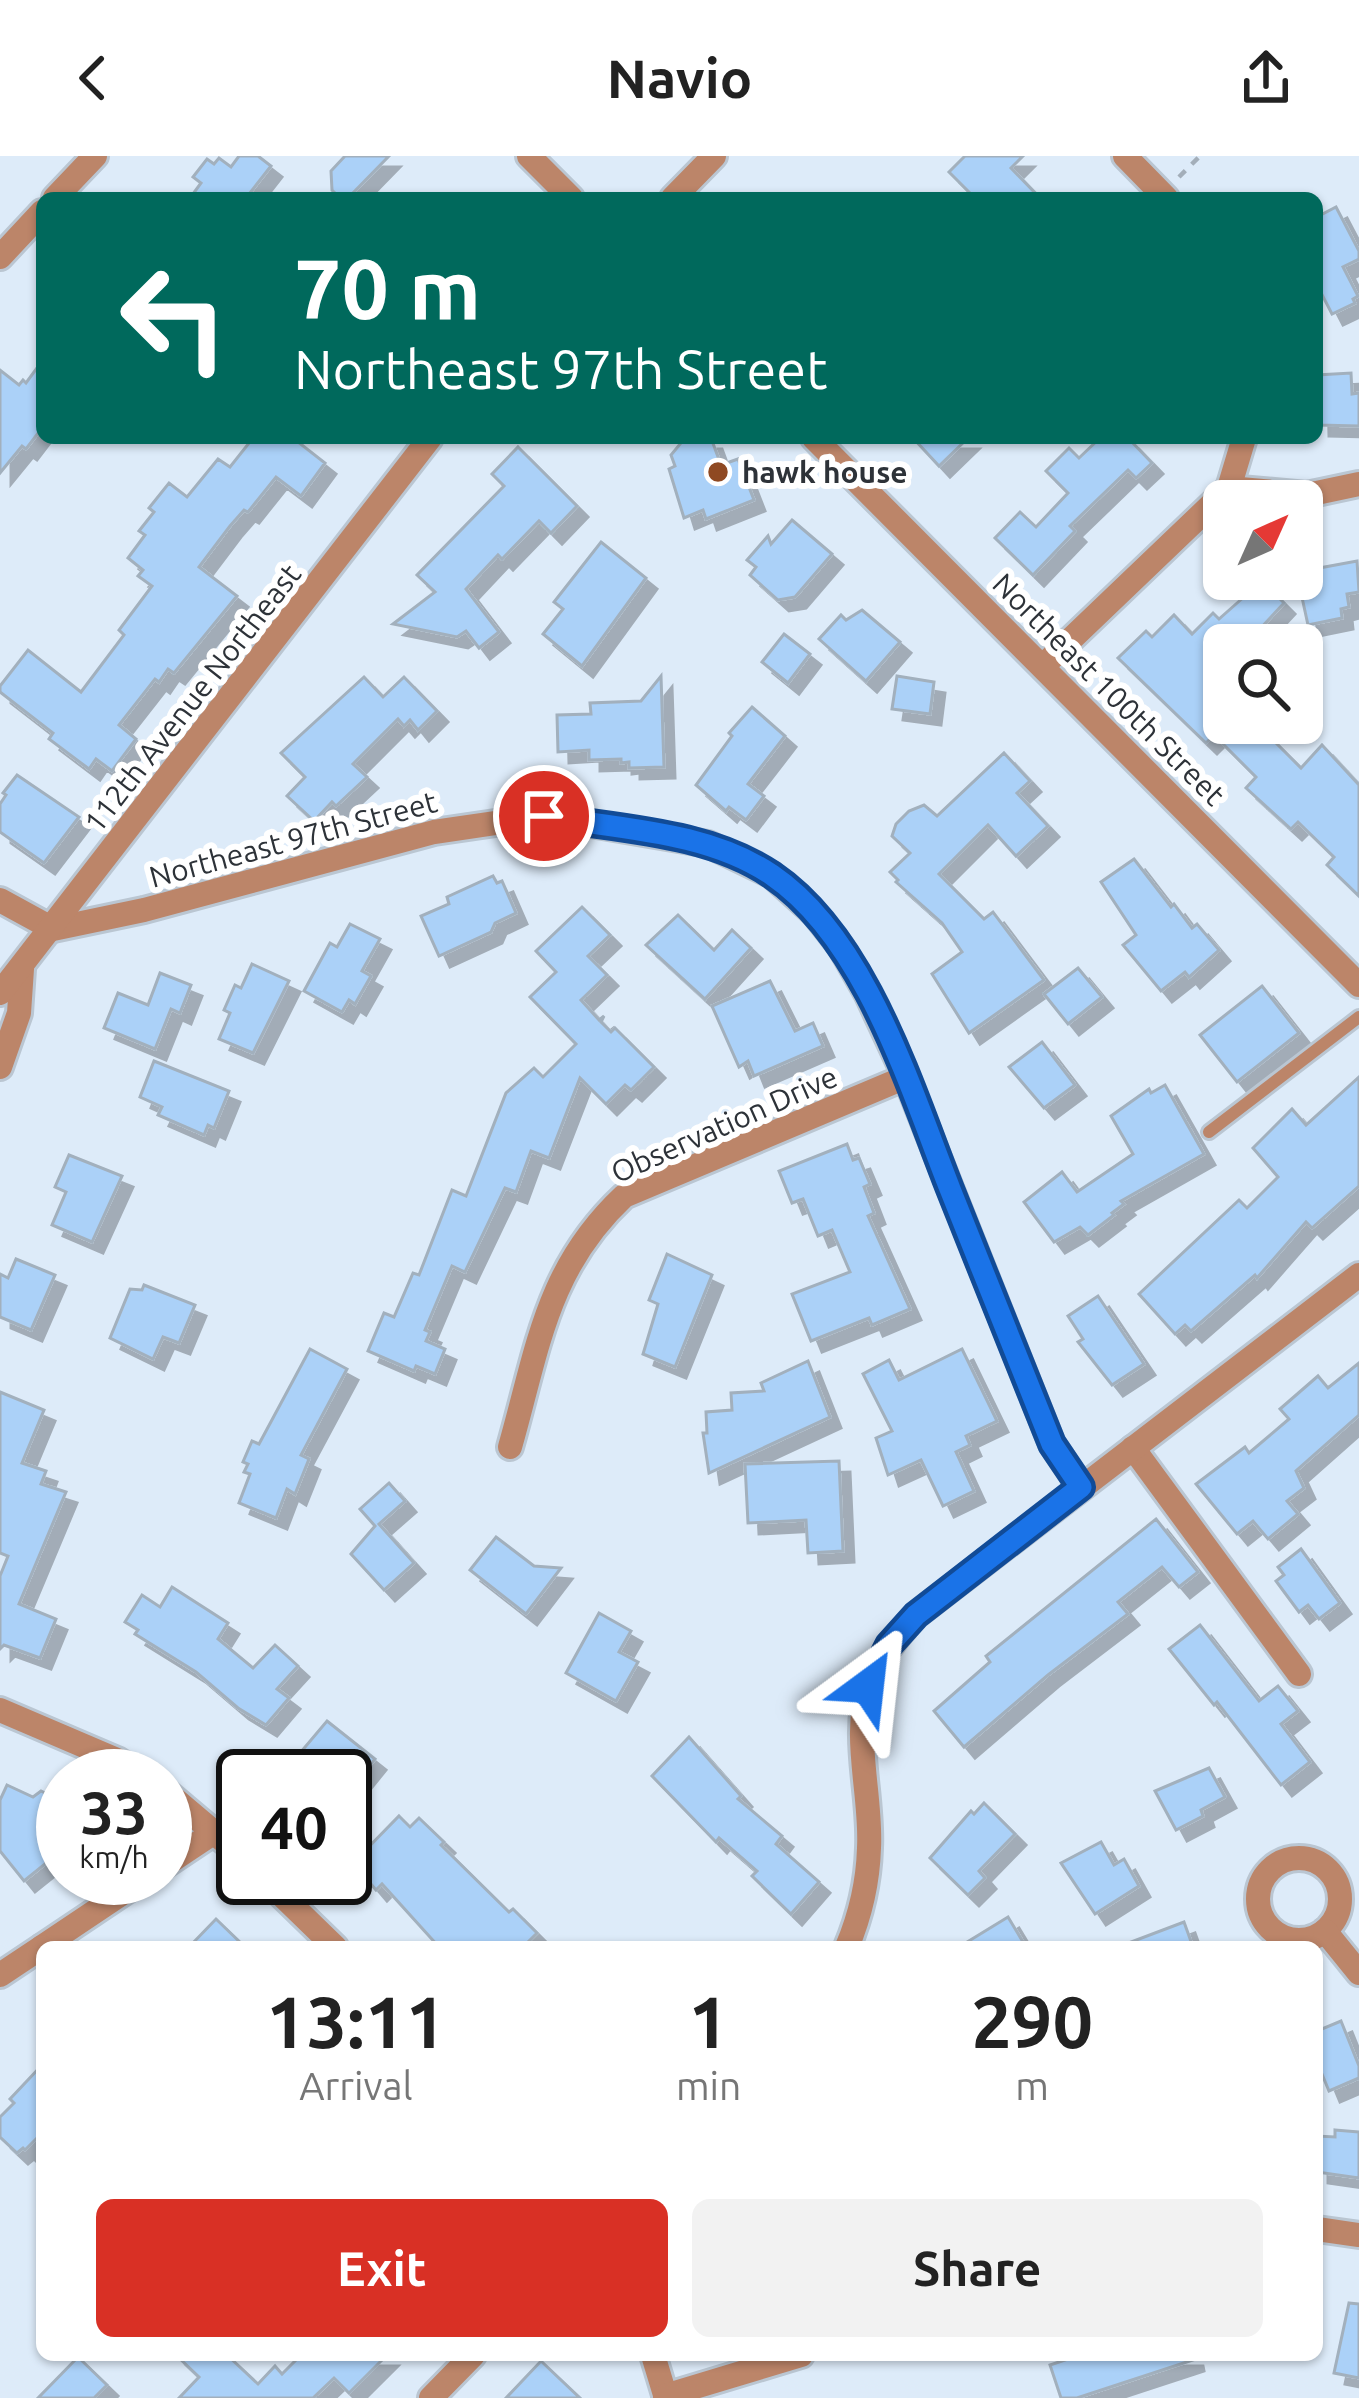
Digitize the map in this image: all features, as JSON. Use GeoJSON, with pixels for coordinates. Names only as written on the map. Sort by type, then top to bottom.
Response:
{"type":"FeatureCollection","features":[{"type":"Feature","properties":{"kind":"street"},"geometry":{"type":"LineString","coordinates":[[62,192],[95,156]]}},
{"type":"Feature","properties":{"kind":"street"},"geometry":{"type":"LineString","coordinates":[[529,156],[565,192]]}},
{"type":"Feature","properties":{"kind":"street"},"geometry":{"type":"LineString","coordinates":[[679,192],[714,156]]}},
{"type":"Feature","properties":{"kind":"street"},"geometry":{"type":"LineString","coordinates":[[1125,156],[1160,192]]}},
{"type":"Feature","properties":{"kind":"street"},"geometry":{"type":"LineString","coordinates":[[0,257],[36,218]]}},
{"type":"Feature","properties":{"kind":"street","name":"112th Avenue Northeast"},"geometry":{"type":"LineString","coordinates":[[0,993],[425,444]]}},
{"type":"Feature","properties":{"kind":"street","name":"Northeast 100th Street"},"geometry":{"type":"LineString","coordinates":[[820,444],[1359,985]]}},
{"type":"Feature","properties":{"kind":"street"},"geometry":{"type":"LineString","coordinates":[[1231,480],[1242,444]]}},
{"type":"Feature","properties":{"kind":"street"},"geometry":{"type":"LineString","coordinates":[[1323,492],[1359,484]]}},
{"type":"Feature","properties":{"kind":"street"},"geometry":{"type":"LineString","coordinates":[[1043,664],[1203,513]]}},
{"type":"Feature","properties":{"kind":"street","name":"Northeast 97th Street"},"geometry":{"type":"LineString","coordinates":[[52,929],[144,910],[489,821],[544,816],[708,844],[772,875],[841,947],[867,993],[1052,1444],[1081,1487]]}},
{"type":"Feature","properties":{"kind":"street"},"geometry":{"type":"LineString","coordinates":[[0,900],[52,929]]}},
{"type":"Feature","properties":{"kind":"street"},"geometry":{"type":"LineString","coordinates":[[0,1067],[20,1012],[22,969]]}},
{"type":"Feature","properties":{"kind":"street","name":"Observation Drive"},"geometry":{"type":"LineString","coordinates":[[510,1447],[554,1292],[598,1220],[624,1196],[905,1077]]}},
{"type":"Feature","properties":{"kind":"street"},"geometry":{"type":"LineString","coordinates":[[849,1941],[864,1895],[870,1846],[863,1737],[868,1686],[889,1645],[916,1615],[1359,1275]]}},
{"type":"Feature","properties":{"kind":"street"},"geometry":{"type":"LineString","coordinates":[[1133,1448],[1299,1675]]}},
{"type":"Feature","properties":{"kind":"street"},"geometry":{"type":"LineString","coordinates":[[0,1710],[91,1749]]}},
{"type":"Feature","properties":{"kind":"street"},"geometry":{"type":"LineString","coordinates":[[192,1812],[216,1831],[192,1847]]}},
{"type":"Feature","properties":{"kind":"street"},"geometry":{"type":"LineString","coordinates":[[51,1941],[105,1905]]}},
{"type":"Feature","properties":{"kind":"street"},"geometry":{"type":"LineString","coordinates":[[292,1905],[329,1941]]}},
{"type":"Feature","properties":{"kind":"street"},"geometry":{"type":"LineString","coordinates":[[1325,1931],[1359,1973]]}},
{"type":"Feature","properties":{"kind":"street"},"geometry":{"type":"LineString","coordinates":[[0,1976],[36,1951]]}},
{"type":"Feature","properties":{"kind":"street"},"geometry":{"type":"LineString","coordinates":[[1323,2230],[1359,2235]]}},
{"type":"Feature","properties":{"kind":"street"},"geometry":{"type":"LineString","coordinates":[[431,2398],[467,2361]]}},
{"type":"Feature","properties":{"kind":"street"},"geometry":{"type":"LineString","coordinates":[[655,2361],[666,2397],[782,2361]]}},
{"type":"Feature","properties":{"kind":"lane"},"geometry":{"type":"LineString","coordinates":[[1209,1132],[1359,1017]]}},
{"type":"Feature","properties":{"kind":"building"},"geometry":{"type":"Polygon","coordinates":[[[239,156],[258,156],[271,166],[251,192],[194,192],[201,183],[193,177],[207,159],[214,164],[219,158],[231,167],[239,156]]]}},
{"type":"Feature","properties":{"kind":"building"},"geometry":{"type":"Polygon","coordinates":[[[345,156],[389,156],[354,192],[334,192],[331,171],[345,156]]]}},
{"type":"Feature","properties":{"kind":"building"},"geometry":{"type":"Polygon","coordinates":[[[965,156],[1023,156],[1011,168],[1034,192],[969,192],[949,172],[965,156]]]}},
{"type":"Feature","properties":{"kind":"building"},"geometry":{"type":"Polygon","coordinates":[[[1336,207],[1359,251],[1359,259],[1343,267],[1358,296],[1355,303],[1332,314],[1323,297],[1323,214],[1336,207]]]}},
{"type":"Feature","properties":{"kind":"building"},"geometry":{"type":"Polygon","coordinates":[[[36,369],[36,436],[0,473],[0,370],[19,385],[23,380],[26,383],[36,369]]]}},
{"type":"Feature","properties":{"kind":"building"},"geometry":{"type":"Polygon","coordinates":[[[1351,373],[1352,394],[1359,393],[1359,426],[1323,425],[1323,375],[1351,373]]]}},
{"type":"Feature","properties":{"kind":"building"},"geometry":{"type":"Polygon","coordinates":[[[248,444],[301,444],[325,463],[301,496],[276,477],[230,526],[199,567],[237,596],[174,673],[168,669],[159,682],[155,679],[119,725],[136,739],[112,771],[96,759],[89,769],[49,739],[53,733],[0,692],[0,686],[28,650],[81,692],[124,635],[119,630],[152,586],[138,576],[143,570],[128,558],[145,535],[139,531],[154,512],[149,508],[169,483],[187,497],[218,459],[230,467],[248,444]]]}},
{"type":"Feature","properties":{"kind":"building"},"geometry":{"type":"Polygon","coordinates":[[[680,444],[713,444],[721,465],[738,459],[754,500],[706,519],[703,510],[684,518],[669,469],[675,466],[671,455],[680,444]]]}},
{"type":"Feature","properties":{"kind":"building"},"geometry":{"type":"Polygon","coordinates":[[[919,444],[962,444],[939,466],[919,444]]]}},
{"type":"Feature","properties":{"kind":"building"},"geometry":{"type":"Polygon","coordinates":[[[1094,444],[1134,444],[1152,463],[1136,478],[1128,470],[1070,526],[1075,531],[1033,575],[995,538],[1020,512],[1036,527],[1068,493],[1046,471],[1069,448],[1079,458],[1094,444]]]}},
{"type":"Feature","properties":{"kind":"building"},"geometry":{"type":"Polygon","coordinates":[[[518,447],[577,506],[551,533],[539,521],[466,589],[499,632],[479,648],[466,631],[457,637],[393,624],[435,592],[417,575],[504,486],[492,474],[518,447]]]}},
{"type":"Feature","properties":{"kind":"building"},"geometry":{"type":"Polygon","coordinates":[[[792,520],[832,554],[795,597],[778,600],[750,575],[756,567],[747,560],[768,536],[771,544],[792,520]]]}},
{"type":"Feature","properties":{"kind":"building"},"geometry":{"type":"Polygon","coordinates":[[[601,542],[646,578],[582,666],[543,634],[563,609],[554,602],[601,542]]]}},
{"type":"Feature","properties":{"kind":"building"},"geometry":{"type":"Polygon","coordinates":[[[1357,561],[1359,592],[1347,594],[1349,607],[1341,609],[1342,618],[1308,624],[1303,600],[1323,600],[1323,567],[1357,561]]]}},
{"type":"Feature","properties":{"kind":"building"},"geometry":{"type":"Polygon","coordinates":[[[1240,600],[1284,603],[1264,624],[1203,624],[1203,740],[1118,658],[1146,631],[1152,637],[1174,615],[1192,634],[1213,613],[1219,619],[1240,600]]]}},
{"type":"Feature","properties":{"kind":"building"},"geometry":{"type":"Polygon","coordinates":[[[862,610],[900,642],[866,681],[819,639],[841,615],[846,620],[862,610]]]}},
{"type":"Feature","properties":{"kind":"building"},"geometry":{"type":"Polygon","coordinates":[[[784,634],[810,654],[788,683],[762,662],[784,634]]]}},
{"type":"Feature","properties":{"kind":"building"},"geometry":{"type":"Polygon","coordinates":[[[661,676],[664,767],[629,768],[629,762],[621,763],[621,759],[589,760],[589,750],[558,752],[557,715],[591,714],[590,703],[641,701],[661,676]]]}},
{"type":"Feature","properties":{"kind":"building"},"geometry":{"type":"Polygon","coordinates":[[[897,676],[934,682],[930,714],[892,709],[897,676]]]}},
{"type":"Feature","properties":{"kind":"building"},"geometry":{"type":"Polygon","coordinates":[[[364,677],[383,697],[404,677],[437,711],[418,730],[410,720],[404,726],[398,719],[353,764],[367,777],[314,821],[287,796],[305,777],[281,753],[364,677]]]}},
{"type":"Feature","properties":{"kind":"building"},"geometry":{"type":"Polygon","coordinates":[[[752,707],[785,736],[748,784],[764,796],[746,820],[729,807],[726,811],[696,785],[752,707]]]}},
{"type":"Feature","properties":{"kind":"building"},"geometry":{"type":"Polygon","coordinates":[[[1223,744],[1277,744],[1301,768],[1322,745],[1359,785],[1359,896],[1327,865],[1334,857],[1298,822],[1291,829],[1246,788],[1256,777],[1223,744]]]}},
{"type":"Feature","properties":{"kind":"building"},"geometry":{"type":"Polygon","coordinates":[[[1004,753],[1030,781],[1017,793],[1048,826],[1016,856],[988,825],[939,874],[984,919],[993,912],[1044,980],[969,1033],[932,974],[962,952],[942,923],[896,882],[890,872],[910,853],[892,836],[909,811],[924,805],[937,816],[1004,753]]]}},
{"type":"Feature","properties":{"kind":"building"},"geometry":{"type":"Polygon","coordinates":[[[17,775],[79,817],[44,863],[0,832],[3,793],[17,775]]]}},
{"type":"Feature","properties":{"kind":"building"},"geometry":{"type":"Polygon","coordinates":[[[1134,859],[1171,907],[1174,904],[1192,928],[1197,924],[1219,950],[1189,977],[1185,972],[1161,991],[1123,945],[1136,935],[1101,882],[1134,859]]]}},
{"type":"Feature","properties":{"kind":"building"},"geometry":{"type":"Polygon","coordinates":[[[493,876],[497,883],[502,881],[516,913],[495,923],[491,932],[439,956],[421,916],[449,904],[447,897],[493,876]]]}},
{"type":"Feature","properties":{"kind":"building"},"geometry":{"type":"Polygon","coordinates":[[[582,907],[610,935],[588,956],[607,975],[581,1000],[599,1020],[604,1016],[601,1022],[611,1032],[615,1028],[654,1067],[631,1090],[625,1085],[606,1104],[580,1078],[549,1158],[531,1151],[516,1192],[505,1188],[465,1272],[452,1266],[425,1330],[430,1332],[426,1341],[445,1349],[435,1374],[416,1366],[414,1371],[368,1351],[384,1313],[394,1317],[413,1273],[419,1275],[452,1190],[466,1196],[506,1093],[534,1068],[543,1077],[576,1044],[530,997],[556,972],[536,951],[582,907]]]}},
{"type":"Feature","properties":{"kind":"building"},"geometry":{"type":"Polygon","coordinates":[[[678,915],[714,950],[732,930],[751,948],[705,999],[646,945],[678,915]]]}},
{"type":"Feature","properties":{"kind":"building"},"geometry":{"type":"Polygon","coordinates":[[[350,924],[380,939],[362,971],[371,976],[355,1004],[349,1000],[342,1012],[304,991],[330,943],[337,947],[350,924]]]}},
{"type":"Feature","properties":{"kind":"building"},"geometry":{"type":"Polygon","coordinates":[[[252,964],[289,981],[253,1053],[219,1039],[235,985],[241,988],[252,964]]]}},
{"type":"Feature","properties":{"kind":"building"},"geometry":{"type":"Polygon","coordinates":[[[1078,968],[1102,997],[1068,1024],[1044,994],[1078,968]]]}},
{"type":"Feature","properties":{"kind":"building"},"geometry":{"type":"Polygon","coordinates":[[[160,973],[191,985],[180,1013],[171,1009],[155,1049],[104,1028],[118,993],[148,1005],[160,973]]]}},
{"type":"Feature","properties":{"kind":"building"},"geometry":{"type":"Polygon","coordinates":[[[770,981],[795,1031],[813,1023],[823,1046],[754,1076],[748,1061],[739,1067],[712,1006],[770,981]]]}},
{"type":"Feature","properties":{"kind":"building"},"geometry":{"type":"Polygon","coordinates":[[[1262,986],[1299,1033],[1237,1082],[1200,1035],[1262,986]]]}},
{"type":"Feature","properties":{"kind":"building"},"geometry":{"type":"Polygon","coordinates":[[[1042,1042],[1075,1085],[1044,1108],[1009,1067],[1042,1042]]]}},
{"type":"Feature","properties":{"kind":"building"},"geometry":{"type":"Polygon","coordinates":[[[154,1061],[229,1091],[214,1128],[208,1125],[204,1135],[158,1115],[162,1107],[140,1097],[154,1061]]]}},
{"type":"Feature","properties":{"kind":"building"},"geometry":{"type":"Polygon","coordinates":[[[1359,1077],[1359,1186],[1312,1228],[1306,1222],[1257,1278],[1255,1275],[1191,1331],[1185,1325],[1175,1334],[1139,1294],[1239,1200],[1247,1208],[1278,1177],[1253,1148],[1292,1109],[1306,1125],[1359,1077]]]}},
{"type":"Feature","properties":{"kind":"building"},"geometry":{"type":"Polygon","coordinates":[[[1165,1085],[1204,1154],[1121,1201],[1124,1204],[1114,1215],[1088,1235],[1080,1227],[1054,1242],[1024,1202],[1062,1172],[1077,1192],[1133,1154],[1111,1116],[1149,1089],[1151,1093],[1165,1085]]]}},
{"type":"Feature","properties":{"kind":"building"},"geometry":{"type":"Polygon","coordinates":[[[847,1144],[870,1184],[864,1187],[874,1213],[868,1216],[910,1309],[872,1325],[869,1318],[811,1341],[792,1294],[850,1272],[832,1230],[818,1236],[803,1199],[792,1203],[779,1171],[847,1144]]]}},
{"type":"Feature","properties":{"kind":"building"},"geometry":{"type":"Polygon","coordinates":[[[69,1155],[122,1176],[92,1242],[52,1225],[66,1192],[55,1187],[69,1155]]]}},
{"type":"Feature","properties":{"kind":"building"},"geometry":{"type":"Polygon","coordinates":[[[667,1254],[712,1275],[675,1367],[643,1354],[658,1304],[649,1300],[667,1254]]]}},
{"type":"Feature","properties":{"kind":"building"},"geometry":{"type":"Polygon","coordinates":[[[16,1259],[55,1275],[31,1330],[0,1317],[0,1274],[8,1278],[16,1259]]]}},
{"type":"Feature","properties":{"kind":"building"},"geometry":{"type":"Polygon","coordinates":[[[144,1285],[195,1305],[179,1343],[163,1337],[153,1359],[110,1338],[130,1289],[142,1290],[144,1285]]]}},
{"type":"Feature","properties":{"kind":"building"},"geometry":{"type":"Polygon","coordinates":[[[1098,1296],[1144,1364],[1112,1385],[1078,1342],[1083,1339],[1068,1316],[1098,1296]]]}},
{"type":"Feature","properties":{"kind":"building"},"geometry":{"type":"Polygon","coordinates":[[[310,1349],[347,1369],[301,1455],[309,1459],[295,1494],[287,1489],[276,1518],[239,1503],[250,1474],[244,1472],[248,1464],[243,1462],[252,1441],[259,1444],[310,1349]]]}},
{"type":"Feature","properties":{"kind":"building"},"geometry":{"type":"Polygon","coordinates":[[[962,1349],[997,1421],[966,1436],[970,1445],[956,1452],[974,1491],[943,1506],[921,1460],[888,1475],[876,1438],[892,1431],[863,1374],[889,1360],[899,1380],[962,1349]]]}},
{"type":"Feature","properties":{"kind":"building"},"geometry":{"type":"Polygon","coordinates":[[[808,1361],[830,1417],[709,1473],[703,1433],[707,1433],[706,1412],[732,1410],[731,1393],[764,1391],[761,1383],[808,1361]]]}},
{"type":"Feature","properties":{"kind":"building"},"geometry":{"type":"Polygon","coordinates":[[[1359,1363],[1359,1415],[1296,1471],[1304,1488],[1287,1501],[1298,1514],[1268,1539],[1253,1521],[1237,1534],[1196,1484],[1245,1447],[1249,1453],[1289,1419],[1280,1409],[1318,1376],[1328,1388],[1359,1363]]]}},
{"type":"Feature","properties":{"kind":"building"},"geometry":{"type":"Polygon","coordinates":[[[0,1392],[44,1410],[22,1463],[46,1471],[41,1484],[66,1492],[19,1604],[56,1619],[40,1658],[4,1645],[0,1649],[0,1576],[8,1556],[0,1553],[0,1392]]]}},
{"type":"Feature","properties":{"kind":"building"},"geometry":{"type":"Polygon","coordinates":[[[839,1461],[843,1551],[808,1553],[806,1520],[748,1523],[745,1464],[839,1461]]]}},
{"type":"Feature","properties":{"kind":"building"},"geometry":{"type":"Polygon","coordinates":[[[389,1483],[405,1501],[379,1524],[414,1563],[384,1590],[351,1554],[375,1526],[360,1509],[389,1483]]]}},
{"type":"Feature","properties":{"kind":"building"},"geometry":{"type":"Polygon","coordinates":[[[1156,1519],[1198,1572],[1179,1587],[1162,1567],[1118,1602],[1128,1614],[964,1747],[934,1711],[990,1662],[986,1656],[1156,1519]]]}},
{"type":"Feature","properties":{"kind":"building"},"geometry":{"type":"Polygon","coordinates":[[[496,1537],[534,1566],[561,1568],[526,1614],[470,1570],[496,1537]]]}},
{"type":"Feature","properties":{"kind":"building"},"geometry":{"type":"Polygon","coordinates":[[[1301,1549],[1340,1603],[1319,1619],[1308,1605],[1299,1612],[1276,1581],[1284,1575],[1278,1567],[1301,1549]]]}},
{"type":"Feature","properties":{"kind":"building"},"geometry":{"type":"Polygon","coordinates":[[[172,1587],[228,1623],[218,1639],[253,1668],[275,1645],[298,1666],[277,1689],[289,1698],[266,1725],[135,1634],[138,1630],[125,1622],[142,1595],[160,1607],[172,1587]]]}},
{"type":"Feature","properties":{"kind":"building"},"geometry":{"type":"Polygon","coordinates":[[[599,1613],[631,1631],[619,1652],[638,1662],[616,1701],[566,1673],[599,1613]]]}},
{"type":"Feature","properties":{"kind":"building"},"geometry":{"type":"Polygon","coordinates":[[[1200,1625],[1259,1701],[1278,1686],[1298,1711],[1281,1724],[1310,1762],[1281,1785],[1169,1649],[1200,1625]]]}},
{"type":"Feature","properties":{"kind":"building"},"geometry":{"type":"Polygon","coordinates":[[[327,1721],[362,1749],[303,1749],[327,1721]]]}},
{"type":"Feature","properties":{"kind":"building"},"geometry":{"type":"Polygon","coordinates":[[[689,1737],[741,1796],[738,1799],[782,1836],[776,1844],[819,1882],[791,1914],[752,1876],[757,1871],[719,1838],[716,1842],[652,1776],[689,1737]]]}},
{"type":"Feature","properties":{"kind":"building"},"geometry":{"type":"Polygon","coordinates":[[[1209,1768],[1225,1797],[1176,1830],[1155,1791],[1209,1768]]]}},
{"type":"Feature","properties":{"kind":"building"},"geometry":{"type":"Polygon","coordinates":[[[7,1785],[36,1795],[36,1871],[24,1881],[0,1851],[0,1800],[7,1785]]]}},
{"type":"Feature","properties":{"kind":"building"},"geometry":{"type":"Polygon","coordinates":[[[984,1803],[1015,1834],[979,1871],[985,1878],[968,1895],[930,1858],[971,1811],[974,1814],[984,1803]]]}},
{"type":"Feature","properties":{"kind":"building"},"geometry":{"type":"Polygon","coordinates":[[[399,1816],[410,1827],[419,1818],[509,1912],[513,1909],[537,1933],[529,1941],[434,1941],[382,1884],[376,1890],[372,1844],[399,1816]]]}},
{"type":"Feature","properties":{"kind":"building"},"geometry":{"type":"Polygon","coordinates":[[[1101,1842],[1114,1865],[1124,1859],[1139,1886],[1095,1914],[1061,1863],[1101,1842]]]}},
{"type":"Feature","properties":{"kind":"building"},"geometry":{"type":"Polygon","coordinates":[[[1008,1917],[1022,1941],[969,1941],[1008,1917]]]}},
{"type":"Feature","properties":{"kind":"building"},"geometry":{"type":"Polygon","coordinates":[[[216,1919],[239,1941],[195,1941],[216,1919]]]}},
{"type":"Feature","properties":{"kind":"building"},"geometry":{"type":"Polygon","coordinates":[[[1184,1922],[1191,1941],[1134,1941],[1184,1922]]]}},
{"type":"Feature","properties":{"kind":"building"},"geometry":{"type":"Polygon","coordinates":[[[1341,2021],[1359,2066],[1359,2078],[1329,2091],[1323,2076],[1323,2028],[1341,2021]]]}},
{"type":"Feature","properties":{"kind":"building"},"geometry":{"type":"Polygon","coordinates":[[[36,2071],[36,2139],[17,2153],[0,2137],[0,2117],[14,2103],[10,2099],[36,2071]]]}},
{"type":"Feature","properties":{"kind":"building"},"geometry":{"type":"Polygon","coordinates":[[[1335,2130],[1359,2132],[1359,2178],[1323,2173],[1323,2136],[1335,2137],[1335,2130]]]}},
{"type":"Feature","properties":{"kind":"building"},"geometry":{"type":"Polygon","coordinates":[[[1349,2303],[1359,2304],[1359,2378],[1334,2373],[1349,2303]]]}},
{"type":"Feature","properties":{"kind":"building"},"geometry":{"type":"Polygon","coordinates":[[[74,2361],[82,2361],[107,2385],[94,2398],[38,2398],[74,2361]]]}},
{"type":"Feature","properties":{"kind":"building"},"geometry":{"type":"Polygon","coordinates":[[[182,2361],[233,2361],[258,2384],[275,2366],[282,2374],[295,2361],[381,2361],[349,2393],[334,2378],[313,2398],[179,2398],[199,2377],[182,2361]]]}},
{"type":"Feature","properties":{"kind":"building"},"geometry":{"type":"Polygon","coordinates":[[[541,2361],[580,2398],[506,2398],[541,2361]]]}},
{"type":"Feature","properties":{"kind":"building"},"geometry":{"type":"Polygon","coordinates":[[[1062,2361],[1190,2361],[1077,2398],[1061,2398],[1050,2365],[1062,2361]]]}},
{"type":"Feature","properties":{"kind":"place","name":"hawk house"},"geometry":{"type":"Point","coordinates":[718,472]}},
{"type":"Feature","properties":{"kind":"route"},"geometry":{"type":"LineString","coordinates":[[544,816],[708,844],[772,875],[841,947],[905,1077],[1052,1444],[1081,1487],[916,1615],[889,1645],[868,1686]]}}]}
